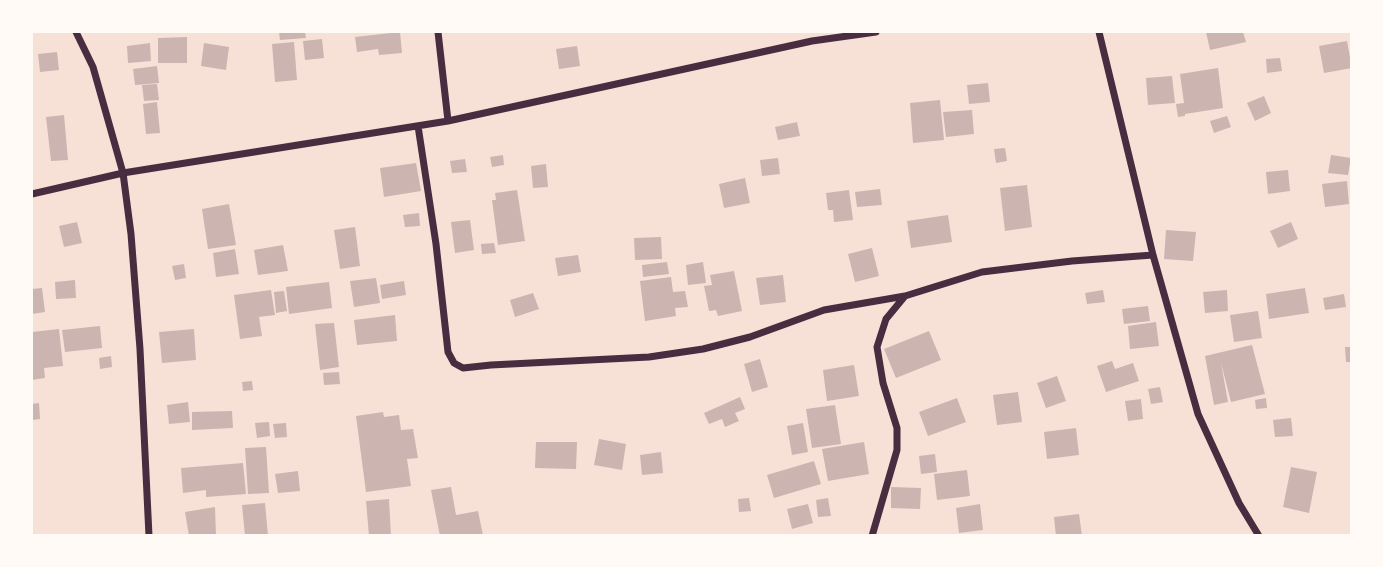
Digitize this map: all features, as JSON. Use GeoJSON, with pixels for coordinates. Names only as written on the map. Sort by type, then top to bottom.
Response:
{"type":"FeatureCollection","features":[{"type":"Feature","properties":{"kind":"street"},"geometry":{"type":"LineString","coordinates":[[76,32],[93,67],[123,173],[139,336],[149,536]]}},
{"type":"Feature","properties":{"kind":"street"},"geometry":{"type":"LineString","coordinates":[[439,32],[448,121]]}},
{"type":"Feature","properties":{"kind":"street"},"geometry":{"type":"LineString","coordinates":[[32,194],[123,173],[448,121],[812,41],[876,32]]}},
{"type":"Feature","properties":{"kind":"street"},"geometry":{"type":"LineString","coordinates":[[1099,32],[1153,255],[1198,414],[1239,503],[1259,536]]}},
{"type":"Feature","properties":{"kind":"street"},"geometry":{"type":"LineString","coordinates":[[418,126],[436,244],[448,352],[454,363],[463,368],[649,357],[703,349],[750,337],[824,310],[905,296],[982,272],[1153,255]]}},
{"type":"Feature","properties":{"kind":"street"},"geometry":{"type":"LineString","coordinates":[[872,536],[897,450],[897,428],[883,383],[877,347],[886,319],[905,296]]}},
{"type":"Feature","properties":{"kind":"building"},"geometry":{"type":"Polygon","coordinates":[[[279,32],[305,32],[306,38],[280,40],[279,32]]]}},
{"type":"Feature","properties":{"kind":"building"},"geometry":{"type":"Polygon","coordinates":[[[400,32],[402,53],[379,55],[378,49],[357,52],[355,37],[400,32]]]}},
{"type":"Feature","properties":{"kind":"building"},"geometry":{"type":"Polygon","coordinates":[[[1206,32],[1243,32],[1246,42],[1210,50],[1206,32]]]}},
{"type":"Feature","properties":{"kind":"building"},"geometry":{"type":"Polygon","coordinates":[[[187,37],[187,63],[158,63],[158,38],[187,37]]]}},
{"type":"Feature","properties":{"kind":"building"},"geometry":{"type":"Polygon","coordinates":[[[322,39],[324,58],[305,60],[303,41],[322,39]]]}},
{"type":"Feature","properties":{"kind":"building"},"geometry":{"type":"Polygon","coordinates":[[[1347,41],[1352,68],[1324,73],[1319,46],[1347,41]]]}},
{"type":"Feature","properties":{"kind":"building"},"geometry":{"type":"Polygon","coordinates":[[[294,42],[297,80],[275,82],[272,44],[294,42]]]}},
{"type":"Feature","properties":{"kind":"building"},"geometry":{"type":"Polygon","coordinates":[[[150,43],[151,61],[128,63],[127,46],[150,43]]]}},
{"type":"Feature","properties":{"kind":"building"},"geometry":{"type":"Polygon","coordinates":[[[204,43],[229,47],[226,70],[201,66],[204,43]]]}},
{"type":"Feature","properties":{"kind":"building"},"geometry":{"type":"Polygon","coordinates":[[[577,46],[580,66],[559,69],[556,49],[577,46]]]}},
{"type":"Feature","properties":{"kind":"building"},"geometry":{"type":"Polygon","coordinates":[[[57,52],[59,70],[40,72],[38,54],[57,52]]]}},
{"type":"Feature","properties":{"kind":"building"},"geometry":{"type":"Polygon","coordinates":[[[1280,58],[1282,71],[1267,73],[1266,59],[1280,58]]]}},
{"type":"Feature","properties":{"kind":"building"},"geometry":{"type":"Polygon","coordinates":[[[157,66],[159,83],[135,85],[133,69],[157,66]]]}},
{"type":"Feature","properties":{"kind":"building"},"geometry":{"type":"Polygon","coordinates":[[[1218,68],[1223,108],[1178,117],[1176,104],[1184,103],[1180,74],[1218,68]]]}},
{"type":"Feature","properties":{"kind":"building"},"geometry":{"type":"Polygon","coordinates":[[[1172,76],[1175,103],[1148,105],[1146,78],[1172,76]]]}},
{"type":"Feature","properties":{"kind":"building"},"geometry":{"type":"Polygon","coordinates":[[[988,83],[990,102],[969,104],[967,85],[988,83]]]}},
{"type":"Feature","properties":{"kind":"building"},"geometry":{"type":"Polygon","coordinates":[[[157,84],[159,100],[144,101],[142,85],[157,84]]]}},
{"type":"Feature","properties":{"kind":"building"},"geometry":{"type":"Polygon","coordinates":[[[1264,96],[1271,113],[1255,121],[1247,103],[1264,96]]]}},
{"type":"Feature","properties":{"kind":"building"},"geometry":{"type":"Polygon","coordinates":[[[940,100],[944,140],[913,143],[910,103],[940,100]]]}},
{"type":"Feature","properties":{"kind":"building"},"geometry":{"type":"Polygon","coordinates":[[[157,102],[160,133],[146,134],[143,104],[157,102]]]}},
{"type":"Feature","properties":{"kind":"building"},"geometry":{"type":"Polygon","coordinates":[[[972,110],[974,134],[946,137],[943,112],[972,110]]]}},
{"type":"Feature","properties":{"kind":"building"},"geometry":{"type":"Polygon","coordinates":[[[64,115],[68,160],[51,161],[46,117],[64,115]]]}},
{"type":"Feature","properties":{"kind":"building"},"geometry":{"type":"Polygon","coordinates":[[[1227,116],[1231,127],[1214,133],[1210,121],[1227,116]]]}},
{"type":"Feature","properties":{"kind":"building"},"geometry":{"type":"Polygon","coordinates":[[[797,122],[800,136],[778,140],[775,127],[797,122]]]}},
{"type":"Feature","properties":{"kind":"building"},"geometry":{"type":"Polygon","coordinates":[[[1005,148],[1007,161],[996,163],[994,149],[1005,148]]]}},
{"type":"Feature","properties":{"kind":"building"},"geometry":{"type":"Polygon","coordinates":[[[503,155],[504,165],[492,167],[490,157],[503,155]]]}},
{"type":"Feature","properties":{"kind":"building"},"geometry":{"type":"Polygon","coordinates":[[[1331,155],[1351,158],[1348,175],[1328,173],[1331,155]]]}},
{"type":"Feature","properties":{"kind":"building"},"geometry":{"type":"Polygon","coordinates":[[[778,158],[780,174],[762,176],[760,160],[778,158]]]}},
{"type":"Feature","properties":{"kind":"building"},"geometry":{"type":"Polygon","coordinates":[[[465,159],[467,172],[452,173],[450,161],[465,159]]]}},
{"type":"Feature","properties":{"kind":"building"},"geometry":{"type":"Polygon","coordinates":[[[416,163],[421,191],[384,197],[380,168],[416,163]]]}},
{"type":"Feature","properties":{"kind":"building"},"geometry":{"type":"Polygon","coordinates":[[[546,164],[548,187],[533,188],[531,166],[546,164]]]}},
{"type":"Feature","properties":{"kind":"building"},"geometry":{"type":"Polygon","coordinates":[[[1288,170],[1290,191],[1268,194],[1266,172],[1288,170]]]}},
{"type":"Feature","properties":{"kind":"building"},"geometry":{"type":"Polygon","coordinates":[[[745,178],[750,203],[724,208],[719,184],[745,178]]]}},
{"type":"Feature","properties":{"kind":"building"},"geometry":{"type":"Polygon","coordinates":[[[1347,181],[1349,204],[1325,207],[1322,184],[1347,181]]]}},
{"type":"Feature","properties":{"kind":"building"},"geometry":{"type":"Polygon","coordinates":[[[1027,185],[1032,227],[1005,231],[1000,188],[1027,185]]]}},
{"type":"Feature","properties":{"kind":"building"},"geometry":{"type":"Polygon","coordinates":[[[880,189],[882,205],[857,207],[855,192],[880,189]]]}},
{"type":"Feature","properties":{"kind":"building"},"geometry":{"type":"Polygon","coordinates":[[[517,190],[525,241],[498,245],[492,200],[496,200],[495,193],[517,190]]]}},
{"type":"Feature","properties":{"kind":"building"},"geometry":{"type":"Polygon","coordinates":[[[849,190],[853,220],[834,222],[833,210],[828,210],[826,193],[849,190]]]}},
{"type":"Feature","properties":{"kind":"building"},"geometry":{"type":"Polygon","coordinates":[[[229,204],[236,245],[208,249],[202,209],[229,204]]]}},
{"type":"Feature","properties":{"kind":"building"},"geometry":{"type":"Polygon","coordinates":[[[419,213],[420,226],[405,227],[403,215],[419,213]]]}},
{"type":"Feature","properties":{"kind":"building"},"geometry":{"type":"Polygon","coordinates":[[[948,215],[952,242],[911,248],[907,221],[948,215]]]}},
{"type":"Feature","properties":{"kind":"building"},"geometry":{"type":"Polygon","coordinates":[[[470,220],[474,250],[455,253],[451,222],[470,220]]]}},
{"type":"Feature","properties":{"kind":"building"},"geometry":{"type":"Polygon","coordinates":[[[77,222],[82,243],[64,247],[59,226],[77,222]]]}},
{"type":"Feature","properties":{"kind":"building"},"geometry":{"type":"Polygon","coordinates":[[[1291,222],[1298,239],[1278,248],[1270,231],[1291,222]]]}},
{"type":"Feature","properties":{"kind":"building"},"geometry":{"type":"Polygon","coordinates":[[[355,227],[360,266],[340,269],[334,230],[355,227]]]}},
{"type":"Feature","properties":{"kind":"building"},"geometry":{"type":"Polygon","coordinates":[[[1166,230],[1196,232],[1193,261],[1164,259],[1166,230]]]}},
{"type":"Feature","properties":{"kind":"building"},"geometry":{"type":"Polygon","coordinates":[[[661,237],[662,259],[635,260],[634,238],[661,237]]]}},
{"type":"Feature","properties":{"kind":"building"},"geometry":{"type":"Polygon","coordinates":[[[494,243],[496,253],[482,254],[481,244],[494,243]]]}},
{"type":"Feature","properties":{"kind":"building"},"geometry":{"type":"Polygon","coordinates":[[[283,245],[288,271],[258,275],[254,250],[283,245]]]}},
{"type":"Feature","properties":{"kind":"building"},"geometry":{"type":"Polygon","coordinates":[[[872,248],[879,276],[855,282],[848,254],[872,248]]]}},
{"type":"Feature","properties":{"kind":"building"},"geometry":{"type":"Polygon","coordinates":[[[235,249],[239,274],[216,277],[213,253],[235,249]]]}},
{"type":"Feature","properties":{"kind":"building"},"geometry":{"type":"Polygon","coordinates":[[[578,255],[581,272],[558,276],[555,258],[578,255]]]}},
{"type":"Feature","properties":{"kind":"building"},"geometry":{"type":"Polygon","coordinates":[[[667,262],[669,274],[643,277],[642,265],[667,262]]]}},
{"type":"Feature","properties":{"kind":"building"},"geometry":{"type":"Polygon","coordinates":[[[703,262],[706,283],[688,285],[686,265],[703,262]]]}},
{"type":"Feature","properties":{"kind":"building"},"geometry":{"type":"Polygon","coordinates":[[[184,264],[186,278],[175,280],[172,266],[184,264]]]}},
{"type":"Feature","properties":{"kind":"building"},"geometry":{"type":"Polygon","coordinates":[[[734,271],[742,311],[718,316],[716,310],[709,311],[704,286],[712,285],[710,275],[734,271]]]}},
{"type":"Feature","properties":{"kind":"building"},"geometry":{"type":"Polygon","coordinates":[[[783,275],[786,302],[760,305],[756,278],[783,275]]]}},
{"type":"Feature","properties":{"kind":"building"},"geometry":{"type":"Polygon","coordinates":[[[671,277],[673,292],[685,291],[688,307],[675,308],[676,316],[645,321],[640,281],[671,277]]]}},
{"type":"Feature","properties":{"kind":"building"},"geometry":{"type":"Polygon","coordinates":[[[376,278],[380,303],[354,307],[350,281],[376,278]]]}},
{"type":"Feature","properties":{"kind":"building"},"geometry":{"type":"Polygon","coordinates":[[[75,280],[76,298],[56,299],[55,282],[75,280]]]}},
{"type":"Feature","properties":{"kind":"building"},"geometry":{"type":"Polygon","coordinates":[[[404,281],[406,295],[382,299],[380,285],[404,281]]]}},
{"type":"Feature","properties":{"kind":"building"},"geometry":{"type":"Polygon","coordinates":[[[329,282],[332,308],[289,314],[286,287],[329,282]]]}},
{"type":"Feature","properties":{"kind":"building"},"geometry":{"type":"Polygon","coordinates":[[[42,288],[45,312],[32,314],[32,289],[42,288]]]}},
{"type":"Feature","properties":{"kind":"building"},"geometry":{"type":"Polygon","coordinates":[[[1305,288],[1309,313],[1269,319],[1266,294],[1305,288]]]}},
{"type":"Feature","properties":{"kind":"building"},"geometry":{"type":"Polygon","coordinates":[[[271,290],[275,315],[259,317],[262,336],[240,339],[234,295],[271,290]]]}},
{"type":"Feature","properties":{"kind":"building"},"geometry":{"type":"Polygon","coordinates":[[[1103,290],[1105,302],[1087,304],[1085,293],[1103,290]]]}},
{"type":"Feature","properties":{"kind":"building"},"geometry":{"type":"Polygon","coordinates":[[[1227,290],[1228,311],[1205,313],[1203,292],[1227,290]]]}},
{"type":"Feature","properties":{"kind":"building"},"geometry":{"type":"Polygon","coordinates":[[[284,291],[287,311],[276,313],[274,292],[284,291]]]}},
{"type":"Feature","properties":{"kind":"building"},"geometry":{"type":"Polygon","coordinates":[[[533,293],[539,309],[515,317],[510,300],[533,293]]]}},
{"type":"Feature","properties":{"kind":"building"},"geometry":{"type":"Polygon","coordinates":[[[1344,294],[1346,307],[1325,310],[1323,298],[1344,294]]]}},
{"type":"Feature","properties":{"kind":"building"},"geometry":{"type":"Polygon","coordinates":[[[1148,306],[1150,321],[1124,324],[1122,309],[1148,306]]]}},
{"type":"Feature","properties":{"kind":"building"},"geometry":{"type":"Polygon","coordinates":[[[1258,311],[1262,338],[1234,342],[1230,315],[1258,311]]]}},
{"type":"Feature","properties":{"kind":"building"},"geometry":{"type":"Polygon","coordinates":[[[395,315],[397,341],[357,345],[354,320],[395,315]]]}},
{"type":"Feature","properties":{"kind":"building"},"geometry":{"type":"Polygon","coordinates":[[[1156,322],[1159,346],[1130,349],[1128,326],[1156,322]]]}},
{"type":"Feature","properties":{"kind":"building"},"geometry":{"type":"Polygon","coordinates":[[[334,323],[339,367],[320,370],[315,324],[334,323]]]}},
{"type":"Feature","properties":{"kind":"building"},"geometry":{"type":"Polygon","coordinates":[[[100,326],[102,348],[65,352],[62,330],[100,326]]]}},
{"type":"Feature","properties":{"kind":"building"},"geometry":{"type":"Polygon","coordinates":[[[59,329],[63,366],[44,368],[45,378],[32,380],[32,332],[59,329]]]}},
{"type":"Feature","properties":{"kind":"building"},"geometry":{"type":"Polygon","coordinates":[[[194,329],[196,360],[162,363],[159,332],[194,329]]]}},
{"type":"Feature","properties":{"kind":"building"},"geometry":{"type":"Polygon","coordinates":[[[929,331],[941,360],[896,378],[884,349],[929,331]]]}},
{"type":"Feature","properties":{"kind":"building"},"geometry":{"type":"Polygon","coordinates":[[[1252,345],[1265,394],[1231,402],[1221,363],[1228,402],[1214,405],[1205,356],[1252,345]]]}},
{"type":"Feature","properties":{"kind":"building"},"geometry":{"type":"Polygon","coordinates":[[[1345,347],[1352,347],[1352,362],[1346,362],[1345,347]]]}},
{"type":"Feature","properties":{"kind":"building"},"geometry":{"type":"Polygon","coordinates":[[[111,356],[112,367],[100,369],[99,358],[111,356]]]}},
{"type":"Feature","properties":{"kind":"building"},"geometry":{"type":"Polygon","coordinates":[[[760,359],[768,387],[752,392],[744,364],[760,359]]]}},
{"type":"Feature","properties":{"kind":"building"},"geometry":{"type":"Polygon","coordinates":[[[1112,361],[1115,369],[1133,363],[1139,381],[1106,392],[1097,366],[1112,361]]]}},
{"type":"Feature","properties":{"kind":"building"},"geometry":{"type":"Polygon","coordinates":[[[854,365],[859,396],[827,401],[823,370],[854,365]]]}},
{"type":"Feature","properties":{"kind":"building"},"geometry":{"type":"Polygon","coordinates":[[[339,372],[340,384],[324,385],[323,373],[339,372]]]}},
{"type":"Feature","properties":{"kind":"building"},"geometry":{"type":"Polygon","coordinates":[[[1057,376],[1066,401],[1046,408],[1037,383],[1057,376]]]}},
{"type":"Feature","properties":{"kind":"building"},"geometry":{"type":"Polygon","coordinates":[[[252,381],[253,390],[243,391],[242,382],[252,381]]]}},
{"type":"Feature","properties":{"kind":"building"},"geometry":{"type":"Polygon","coordinates":[[[1160,387],[1163,402],[1151,404],[1148,389],[1160,387]]]}},
{"type":"Feature","properties":{"kind":"building"},"geometry":{"type":"Polygon","coordinates":[[[1018,392],[1022,422],[997,425],[993,395],[1018,392]]]}},
{"type":"Feature","properties":{"kind":"building"},"geometry":{"type":"Polygon","coordinates":[[[740,397],[745,409],[735,413],[739,421],[725,427],[722,419],[709,424],[704,413],[740,397]]]}},
{"type":"Feature","properties":{"kind":"building"},"geometry":{"type":"Polygon","coordinates":[[[957,398],[966,422],[928,436],[919,412],[957,398]]]}},
{"type":"Feature","properties":{"kind":"building"},"geometry":{"type":"Polygon","coordinates":[[[1266,398],[1267,408],[1256,409],[1255,400],[1266,398]]]}},
{"type":"Feature","properties":{"kind":"building"},"geometry":{"type":"Polygon","coordinates":[[[1141,399],[1143,419],[1128,421],[1125,401],[1141,399]]]}},
{"type":"Feature","properties":{"kind":"building"},"geometry":{"type":"Polygon","coordinates":[[[188,402],[190,422],[169,424],[167,405],[188,402]]]}},
{"type":"Feature","properties":{"kind":"building"},"geometry":{"type":"Polygon","coordinates":[[[39,403],[40,419],[32,420],[32,404],[39,403]]]}},
{"type":"Feature","properties":{"kind":"building"},"geometry":{"type":"Polygon","coordinates":[[[835,405],[841,444],[812,448],[806,409],[835,405]]]}},
{"type":"Feature","properties":{"kind":"building"},"geometry":{"type":"Polygon","coordinates":[[[232,411],[233,428],[192,430],[192,412],[232,411]]]}},
{"type":"Feature","properties":{"kind":"building"},"geometry":{"type":"Polygon","coordinates":[[[383,412],[384,417],[399,415],[401,430],[413,429],[418,458],[407,459],[411,486],[366,492],[356,416],[383,412]]]}},
{"type":"Feature","properties":{"kind":"building"},"geometry":{"type":"Polygon","coordinates":[[[1291,418],[1293,436],[1275,437],[1273,420],[1291,418]]]}},
{"type":"Feature","properties":{"kind":"building"},"geometry":{"type":"Polygon","coordinates":[[[269,422],[270,436],[257,438],[255,423],[269,422]]]}},
{"type":"Feature","properties":{"kind":"building"},"geometry":{"type":"Polygon","coordinates":[[[286,423],[287,437],[275,438],[273,424],[286,423]]]}},
{"type":"Feature","properties":{"kind":"building"},"geometry":{"type":"Polygon","coordinates":[[[803,423],[808,452],[792,455],[787,426],[803,423]]]}},
{"type":"Feature","properties":{"kind":"building"},"geometry":{"type":"Polygon","coordinates":[[[1076,428],[1079,455],[1047,459],[1044,432],[1076,428]]]}},
{"type":"Feature","properties":{"kind":"building"},"geometry":{"type":"Polygon","coordinates":[[[599,439],[626,444],[622,470],[594,465],[599,439]]]}},
{"type":"Feature","properties":{"kind":"building"},"geometry":{"type":"Polygon","coordinates":[[[536,442],[577,442],[576,469],[535,468],[536,442]]]}},
{"type":"Feature","properties":{"kind":"building"},"geometry":{"type":"Polygon","coordinates":[[[864,442],[869,474],[828,481],[822,449],[864,442]]]}},
{"type":"Feature","properties":{"kind":"building"},"geometry":{"type":"Polygon","coordinates":[[[266,447],[269,493],[248,494],[245,448],[266,447]]]}},
{"type":"Feature","properties":{"kind":"building"},"geometry":{"type":"Polygon","coordinates":[[[661,452],[663,473],[642,475],[640,455],[661,452]]]}},
{"type":"Feature","properties":{"kind":"building"},"geometry":{"type":"Polygon","coordinates":[[[935,454],[937,472],[921,474],[919,456],[935,454]]]}},
{"type":"Feature","properties":{"kind":"building"},"geometry":{"type":"Polygon","coordinates":[[[814,461],[821,484],[774,498],[767,475],[814,461]]]}},
{"type":"Feature","properties":{"kind":"building"},"geometry":{"type":"Polygon","coordinates":[[[243,463],[246,494],[206,497],[206,490],[183,493],[181,468],[243,463]]]}},
{"type":"Feature","properties":{"kind":"building"},"geometry":{"type":"Polygon","coordinates":[[[1291,467],[1317,472],[1309,513],[1283,507],[1291,467]]]}},
{"type":"Feature","properties":{"kind":"building"},"geometry":{"type":"Polygon","coordinates":[[[967,470],[970,496],[937,500],[934,474],[967,470]]]}},
{"type":"Feature","properties":{"kind":"building"},"geometry":{"type":"Polygon","coordinates":[[[298,471],[300,491],[278,493],[275,474],[298,471]]]}},
{"type":"Feature","properties":{"kind":"building"},"geometry":{"type":"Polygon","coordinates":[[[451,487],[456,515],[478,511],[483,535],[440,536],[431,490],[451,487]]]}},
{"type":"Feature","properties":{"kind":"building"},"geometry":{"type":"Polygon","coordinates":[[[891,487],[921,488],[920,509],[891,508],[891,487]]]}},
{"type":"Feature","properties":{"kind":"building"},"geometry":{"type":"Polygon","coordinates":[[[749,498],[751,511],[739,512],[738,499],[749,498]]]}},
{"type":"Feature","properties":{"kind":"building"},"geometry":{"type":"Polygon","coordinates":[[[828,498],[831,516],[818,517],[816,500],[828,498]]]}},
{"type":"Feature","properties":{"kind":"building"},"geometry":{"type":"Polygon","coordinates":[[[389,499],[391,536],[369,536],[366,501],[389,499]]]}},
{"type":"Feature","properties":{"kind":"building"},"geometry":{"type":"Polygon","coordinates":[[[265,503],[268,536],[245,536],[242,505],[265,503]]]}},
{"type":"Feature","properties":{"kind":"building"},"geometry":{"type":"Polygon","coordinates":[[[808,504],[813,523],[792,529],[787,509],[808,504]]]}},
{"type":"Feature","properties":{"kind":"building"},"geometry":{"type":"Polygon","coordinates":[[[980,504],[983,530],[959,533],[956,508],[980,504]]]}},
{"type":"Feature","properties":{"kind":"building"},"geometry":{"type":"Polygon","coordinates":[[[215,507],[216,536],[189,536],[185,512],[215,507]]]}},
{"type":"Feature","properties":{"kind":"building"},"geometry":{"type":"Polygon","coordinates":[[[1079,514],[1082,536],[1056,536],[1054,517],[1079,514]]]}}]}
